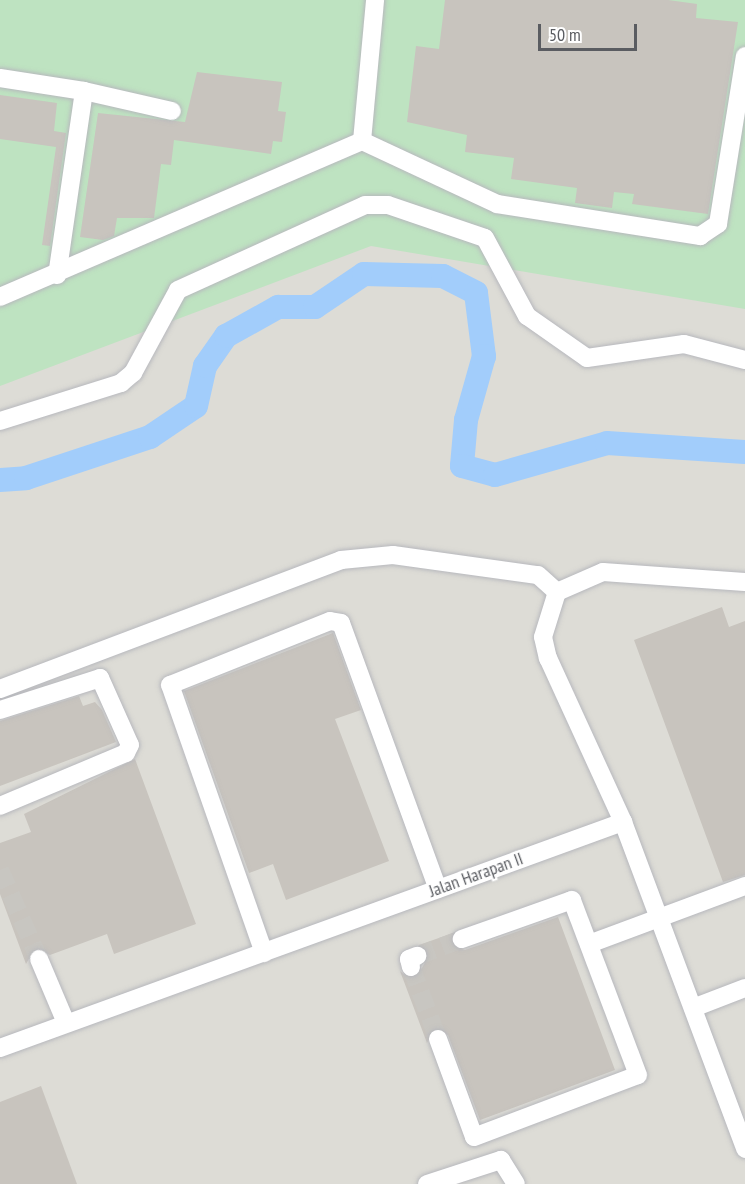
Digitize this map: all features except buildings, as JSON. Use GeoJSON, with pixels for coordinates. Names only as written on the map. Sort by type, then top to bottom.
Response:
{"type":"FeatureCollection","features":[{"type":"Feature","properties":{"kind":"street"},"geometry":{"type":"LineString","coordinates":[[362,141],[375,0]]}},
{"type":"Feature","properties":{"kind":"street"},"geometry":{"type":"LineString","coordinates":[[0,297],[57,275],[362,141],[497,204],[700,236],[718,224],[745,56]]}},
{"type":"Feature","properties":{"kind":"street"},"geometry":{"type":"LineString","coordinates":[[0,78],[84,91],[172,111]]}},
{"type":"Feature","properties":{"kind":"street"},"geometry":{"type":"LineString","coordinates":[[57,275],[84,91]]}},
{"type":"Feature","properties":{"kind":"street"},"geometry":{"type":"LineString","coordinates":[[0,421],[121,382],[133,373],[178,290],[365,205],[388,205],[485,238],[527,316],[587,358],[684,344],[745,360]]}},
{"type":"Feature","properties":{"kind":"street"},"geometry":{"type":"LineString","coordinates":[[0,689],[114,642],[354,558],[393,555],[511,568],[538,575],[557,592]]}},
{"type":"Feature","properties":{"kind":"street"},"geometry":{"type":"LineString","coordinates":[[557,592],[603,572],[745,582]]}},
{"type":"Feature","properties":{"kind":"street"},"geometry":{"type":"LineString","coordinates":[[557,592],[544,646],[623,822],[660,916],[745,1149]]}},
{"type":"Feature","properties":{"kind":"street"},"geometry":{"type":"LineString","coordinates":[[264,953],[170,686],[330,621],[341,623],[438,889]]}},
{"type":"Feature","properties":{"kind":"street"},"geometry":{"type":"LineString","coordinates":[[0,710],[100,678],[130,745],[126,753],[0,806]]}},
{"type":"Feature","properties":{"kind":"street","name":"Jalan Harapan II"},"geometry":{"type":"LineString","coordinates":[[0,1048],[623,822]]}},
{"type":"Feature","properties":{"kind":"street"},"geometry":{"type":"LineString","coordinates":[[589,944],[745,885]]}},
{"type":"Feature","properties":{"kind":"street"},"geometry":{"type":"LineString","coordinates":[[438,1039],[474,1137],[638,1075],[572,900],[462,939]]}},
{"type":"Feature","properties":{"kind":"street"},"geometry":{"type":"LineString","coordinates":[[39,959],[66,1023]]}},
{"type":"Feature","properties":{"kind":"street"},"geometry":{"type":"LineString","coordinates":[[693,1008],[745,988]]}},
{"type":"Feature","properties":{"kind":"street"},"geometry":{"type":"LineString","coordinates":[[427,1184],[501,1160],[516,1184]]}},
{"type":"Feature","properties":{"kind":"shaded area"},"geometry":{"type":"Polygon","coordinates":[[[0,0],[745,0],[745,1184],[0,1184],[0,0]]]}},
{"type":"Feature","properties":{"kind":"green space"},"geometry":{"type":"Polygon","coordinates":[[[0,0],[745,0],[745,309],[371,246],[0,386],[0,0]]]}},
{"type":"Feature","properties":{"kind":"waterway"},"geometry":{"type":"LineString","coordinates":[[0,480],[26,478],[150,437],[196,406],[205,366],[226,336],[278,307],[315,307],[364,274],[443,276],[476,293],[484,356],[466,420],[462,466],[495,475],[607,443],[745,452]]}},
{"type":"Feature","properties":{"kind":"tunnel"},"geometry":{"type":"LineString","coordinates":[[0,870],[39,959]]}},
{"type":"Feature","properties":{"kind":"tunnel"},"geometry":{"type":"LineString","coordinates":[[417,956],[462,939]]}},
{"type":"Feature","properties":{"kind":"tunnel"},"geometry":{"type":"LineString","coordinates":[[411,967],[438,1039]]}}]}
